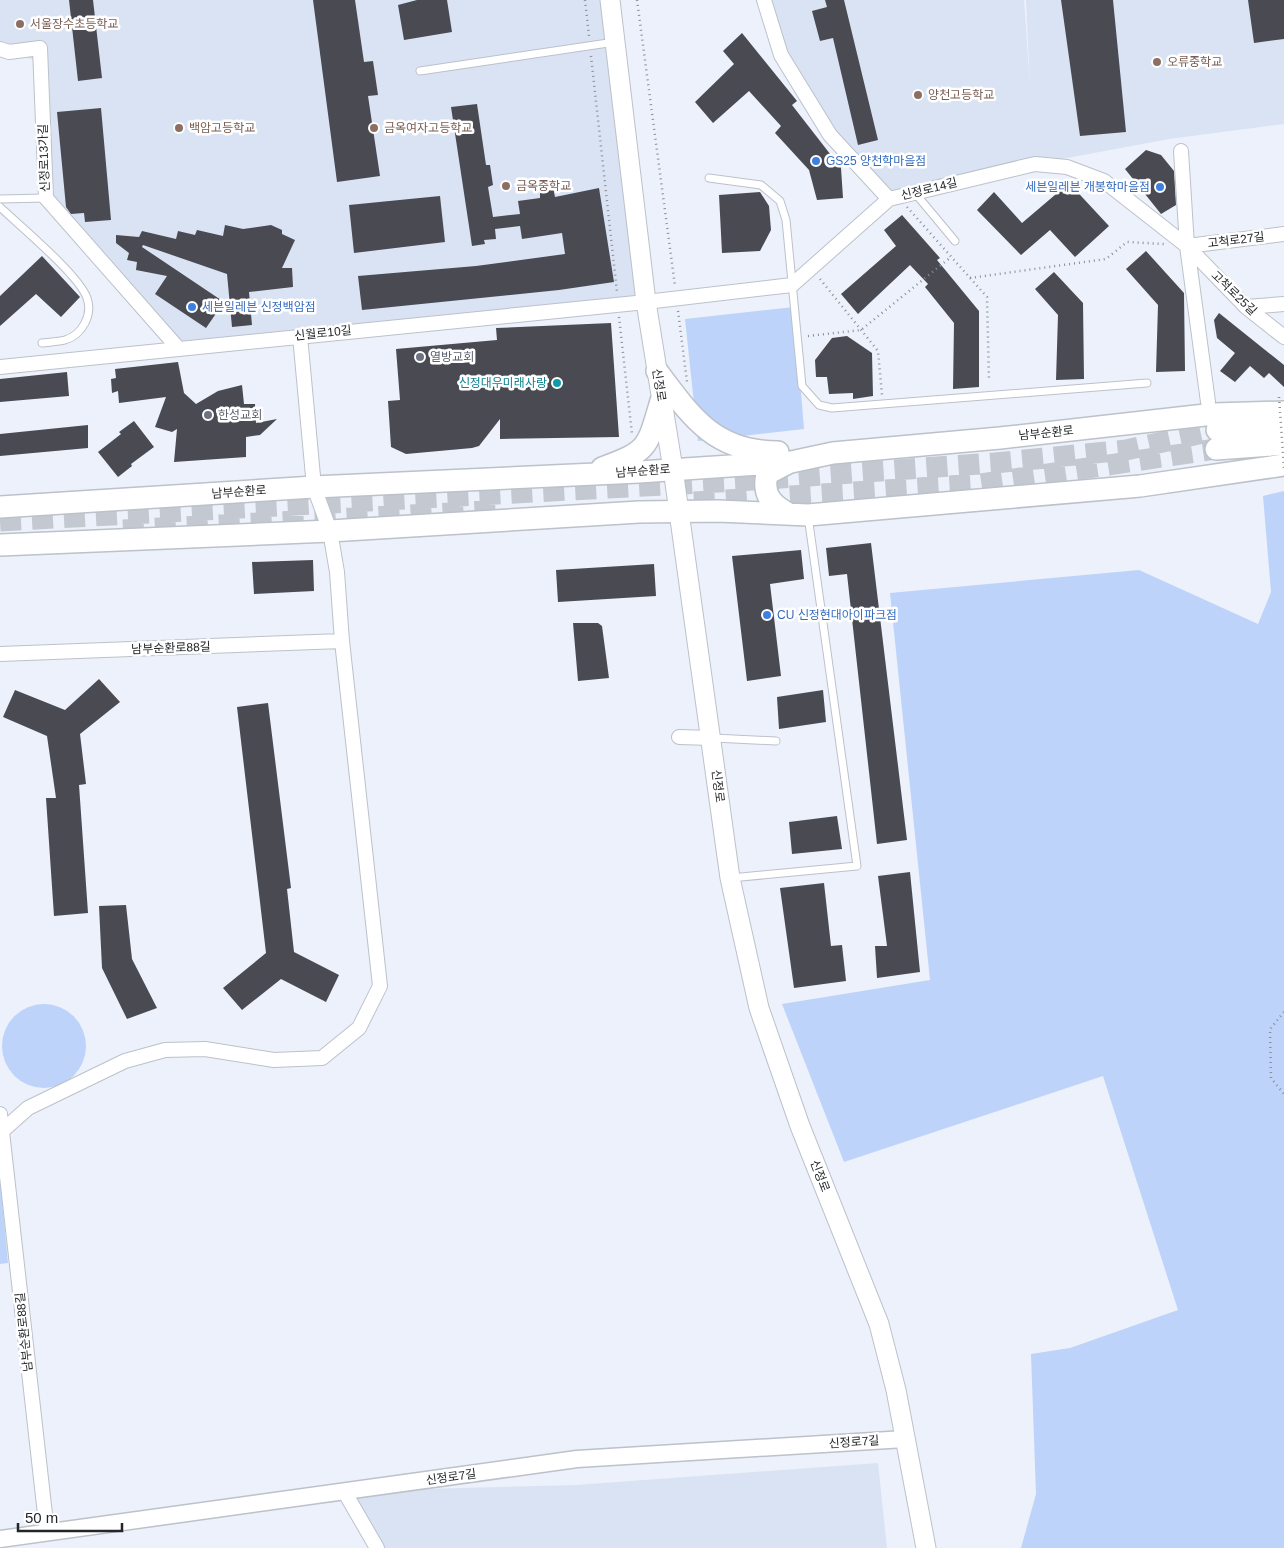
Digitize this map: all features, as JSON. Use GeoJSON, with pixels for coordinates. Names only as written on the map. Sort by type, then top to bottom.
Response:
{"type":"FeatureCollection","features":[{"type":"Feature","properties":{"kind":"main road","name":"신정로"},"geometry":{"type":"LineString","coordinates":[[610,0],[646,302],[673,469],[730,878],[759,1008],[804,1135],[879,1324],[905,1439],[926,1548]]}},
{"type":"Feature","properties":{"kind":"main road"},"geometry":{"type":"LineString","coordinates":[[657,372],[699,424],[712,435],[732,446],[761,452],[833,454]]}},
{"type":"Feature","properties":{"kind":"main road"},"geometry":{"type":"LineString","coordinates":[[582,475],[635,455],[644,447],[653,429],[661,401]]}},
{"type":"Feature","properties":{"kind":"main road","name":"남부순환로"},"geometry":{"type":"LineString","coordinates":[[0,507],[314,487],[582,475],[791,462],[833,454],[1000,438],[1214,414],[1281,404]]}},
{"type":"Feature","properties":{"kind":"main road"},"geometry":{"type":"LineString","coordinates":[[1284,427],[1217,439],[1284,444]]}},
{"type":"Feature","properties":{"kind":"main road"},"geometry":{"type":"LineString","coordinates":[[791,462],[768,474],[765,484],[770,501],[799,514]]}},
{"type":"Feature","properties":{"kind":"main road"},"geometry":{"type":"LineString","coordinates":[[0,546],[330,531],[639,512],[799,514],[1140,486],[1284,466]]}},
{"type":"Feature","properties":{"kind":"street"},"geometry":{"type":"LineString","coordinates":[[764,0],[781,55],[830,135],[893,198]]}},
{"type":"Feature","properties":{"kind":"street","name":"신정로13가길"},"geometry":{"type":"LineString","coordinates":[[0,49],[9,52],[40,48],[46,198],[178,348]]}},
{"type":"Feature","properties":{"kind":"street"},"geometry":{"type":"LineString","coordinates":[[1181,151],[1187,246],[1208,402]]}},
{"type":"Feature","properties":{"kind":"street","name":"신정로14길"},"geometry":{"type":"LineString","coordinates":[[792,285],[893,198],[1035,164],[1068,167],[1104,181],[1187,246]]}},
{"type":"Feature","properties":{"kind":"street","name":"고척로27길"},"geometry":{"type":"LineString","coordinates":[[1187,246],[1284,234]]}},
{"type":"Feature","properties":{"kind":"street","name":"고척로25길"},"geometry":{"type":"LineString","coordinates":[[1187,246],[1246,307],[1284,337]]}},
{"type":"Feature","properties":{"kind":"street"},"geometry":{"type":"LineString","coordinates":[[646,302],[792,285]]}},
{"type":"Feature","properties":{"kind":"street","name":"신월로10길"},"geometry":{"type":"LineString","coordinates":[[0,367],[646,302]]}},
{"type":"Feature","properties":{"kind":"street"},"geometry":{"type":"LineString","coordinates":[[1246,307],[1284,304]]}},
{"type":"Feature","properties":{"kind":"street"},"geometry":{"type":"LineString","coordinates":[[1,1132],[28,1108],[125,1061],[165,1050],[205,1049],[274,1060],[322,1058],[359,1028],[380,986],[342,641],[337,572],[330,531],[314,487],[300,336]]}},
{"type":"Feature","properties":{"kind":"street","name":"남부순환로88길"},"geometry":{"type":"LineString","coordinates":[[0,654],[342,641]]}},
{"type":"Feature","properties":{"kind":"street"},"geometry":{"type":"LineString","coordinates":[[678,737],[712,738]]}},
{"type":"Feature","properties":{"kind":"street","name":"남부순환로88길"},"geometry":{"type":"LineString","coordinates":[[0,1114],[47,1532]]}},
{"type":"Feature","properties":{"kind":"street","name":"신정로7길"},"geometry":{"type":"LineString","coordinates":[[0,1539],[577,1459],[905,1439]]}},
{"type":"Feature","properties":{"kind":"street"},"geometry":{"type":"LineString","coordinates":[[344,1491],[377,1548]]}},
{"type":"Feature","properties":{"kind":"lane"},"geometry":{"type":"LineString","coordinates":[[420,71],[615,42]]}},
{"type":"Feature","properties":{"kind":"lane"},"geometry":{"type":"LineString","coordinates":[[709,178],[761,185],[780,201],[786,220],[802,386],[818,404],[832,408],[1148,383]]}},
{"type":"Feature","properties":{"kind":"lane"},"geometry":{"type":"LineString","coordinates":[[915,193],[955,241]]}},
{"type":"Feature","properties":{"kind":"lane"},"geometry":{"type":"LineString","coordinates":[[0,199],[46,198]]}},
{"type":"Feature","properties":{"kind":"lane"},"geometry":{"type":"LineString","coordinates":[[0,207],[76,280],[87,298],[88,317],[78,333],[65,340],[42,343]]}},
{"type":"Feature","properties":{"kind":"lane"},"geometry":{"type":"LineString","coordinates":[[730,878],[857,866],[799,514]]}},
{"type":"Feature","properties":{"kind":"lane"},"geometry":{"type":"LineString","coordinates":[[712,738],[776,741]]}},
{"type":"Feature","properties":{"kind":"path"},"geometry":{"type":"LineString","coordinates":[[585,0],[632,435],[626,441]]}},
{"type":"Feature","properties":{"kind":"path"},"geometry":{"type":"LineString","coordinates":[[636,0],[688,391]]}},
{"type":"Feature","properties":{"kind":"path"},"geometry":{"type":"LineString","coordinates":[[893,198],[987,297],[989,381]]}},
{"type":"Feature","properties":{"kind":"path"},"geometry":{"type":"LineString","coordinates":[[970,278],[1106,259],[1127,242],[1187,246]]}},
{"type":"Feature","properties":{"kind":"path"},"geometry":{"type":"LineString","coordinates":[[796,337],[861,330],[951,257]]}},
{"type":"Feature","properties":{"kind":"path"},"geometry":{"type":"LineString","coordinates":[[811,268],[878,351],[882,404]]}},
{"type":"Feature","properties":{"kind":"path"},"geometry":{"type":"LineString","coordinates":[[1281,404],[1284,466]]}},
{"type":"Feature","properties":{"kind":"path"},"geometry":{"type":"LineString","coordinates":[[1284,1012],[1270,1029],[1271,1078],[1284,1094]]}},
{"type":"Feature","properties":{"kind":"shaded area"},"geometry":{"type":"Polygon","coordinates":[[[0,0],[610,0],[646,302],[178,348],[46,198],[41,62],[0,50],[0,0]]]}},
{"type":"Feature","properties":{"kind":"shaded area"},"geometry":{"type":"Polygon","coordinates":[[[764,0],[1024,0],[1030,85],[1026,0],[1284,0],[1284,124],[1169,139],[1035,164],[889,199],[830,135],[781,55],[764,0]]]}},
{"type":"Feature","properties":{"kind":"shaded area"},"geometry":{"type":"Polygon","coordinates":[[[794,307],[804,429],[698,441],[685,319],[794,307]]]}},
{"type":"Feature","properties":{"kind":"shaded area"},"geometry":{"type":"Polygon","coordinates":[[[1284,491],[1284,1548],[1021,1548],[1036,1494],[1031,1354],[1070,1348],[1178,1310],[1103,1076],[844,1162],[782,1004],[930,980],[890,593],[1139,570],[1258,624],[1271,592],[1263,496],[1284,491]]]}},
{"type":"Feature","properties":{"kind":"shaded area"},"geometry":{"type":"Polygon","coordinates":[[[44,1004],[60,1007],[74,1016],[83,1030],[86,1046],[83,1062],[74,1076],[60,1085],[44,1088],[28,1085],[14,1076],[5,1062],[2,1046],[5,1030],[14,1016],[28,1007],[44,1004]]]}},
{"type":"Feature","properties":{"kind":"shaded area"},"geometry":{"type":"Polygon","coordinates":[[[0,1180],[8,1263],[0,1264],[0,1180]]]}},
{"type":"Feature","properties":{"kind":"shaded area"},"geometry":{"type":"Polygon","coordinates":[[[878,1463],[887,1548],[377,1548],[344,1491],[576,1485],[878,1463]]]}},
{"type":"Feature","properties":{"kind":"building"},"geometry":{"type":"Polygon","coordinates":[[[69,0],[93,0],[102,78],[78,81],[69,0]]]}},
{"type":"Feature","properties":{"kind":"building"},"geometry":{"type":"Polygon","coordinates":[[[313,0],[355,0],[364,62],[373,61],[378,95],[368,96],[380,176],[337,182],[313,0]]]}},
{"type":"Feature","properties":{"kind":"building"},"geometry":{"type":"Polygon","coordinates":[[[417,0],[447,0],[452,32],[404,40],[398,5],[417,0]]]}},
{"type":"Feature","properties":{"kind":"building"},"geometry":{"type":"Polygon","coordinates":[[[825,0],[844,0],[878,140],[858,145],[833,38],[820,41],[812,11],[827,7],[825,0]]]}},
{"type":"Feature","properties":{"kind":"building"},"geometry":{"type":"Polygon","coordinates":[[[1061,0],[1113,0],[1126,132],[1080,136],[1061,0]]]}},
{"type":"Feature","properties":{"kind":"building"},"geometry":{"type":"Polygon","coordinates":[[[1248,0],[1284,0],[1284,39],[1254,43],[1248,0]]]}},
{"type":"Feature","properties":{"kind":"building"},"geometry":{"type":"Polygon","coordinates":[[[742,33],[797,101],[792,105],[841,168],[843,198],[817,200],[809,170],[775,133],[781,126],[749,91],[713,123],[695,102],[734,64],[723,51],[742,33]]]}},
{"type":"Feature","properties":{"kind":"building"},"geometry":{"type":"Polygon","coordinates":[[[477,104],[486,165],[490,165],[493,185],[488,187],[493,217],[520,214],[518,201],[540,198],[540,189],[553,187],[555,197],[599,188],[614,282],[559,290],[362,310],[358,276],[476,266],[565,254],[562,233],[522,239],[520,226],[495,229],[496,239],[484,240],[485,244],[472,246],[451,107],[477,104]]]}},
{"type":"Feature","properties":{"kind":"building"},"geometry":{"type":"Polygon","coordinates":[[[101,108],[111,220],[85,222],[84,213],[71,214],[66,207],[57,112],[101,108]]]}},
{"type":"Feature","properties":{"kind":"building"},"geometry":{"type":"Polygon","coordinates":[[[1146,150],[1161,155],[1174,171],[1176,205],[1161,214],[1125,169],[1146,150]]]}},
{"type":"Feature","properties":{"kind":"building"},"geometry":{"type":"Polygon","coordinates":[[[1069,183],[1109,226],[1075,257],[1050,230],[1021,255],[977,210],[994,192],[1022,223],[1069,183]]]}},
{"type":"Feature","properties":{"kind":"building"},"geometry":{"type":"Polygon","coordinates":[[[760,192],[769,206],[771,230],[760,251],[722,253],[719,195],[760,192]]]}},
{"type":"Feature","properties":{"kind":"building"},"geometry":{"type":"Polygon","coordinates":[[[440,196],[445,242],[354,253],[349,205],[440,196]]]}},
{"type":"Feature","properties":{"kind":"building"},"geometry":{"type":"Polygon","coordinates":[[[902,215],[940,258],[937,260],[979,311],[979,387],[953,389],[954,323],[925,287],[928,284],[910,265],[858,314],[841,294],[896,246],[884,230],[902,215]]]}},
{"type":"Feature","properties":{"kind":"building"},"geometry":{"type":"Polygon","coordinates":[[[225,225],[243,229],[271,225],[282,230],[282,234],[295,240],[282,268],[292,268],[293,287],[249,292],[252,325],[232,327],[227,274],[143,245],[142,247],[224,302],[206,328],[155,294],[167,276],[136,270],[137,262],[127,260],[129,253],[116,243],[116,235],[139,237],[142,231],[176,239],[178,231],[195,235],[197,230],[223,236],[225,225]]]}},
{"type":"Feature","properties":{"kind":"building"},"geometry":{"type":"Polygon","coordinates":[[[1146,251],[1184,293],[1185,371],[1156,372],[1158,305],[1126,269],[1146,251]]]}},
{"type":"Feature","properties":{"kind":"building"},"geometry":{"type":"Polygon","coordinates":[[[42,256],[80,297],[61,317],[36,294],[0,326],[0,296],[42,256]]]}},
{"type":"Feature","properties":{"kind":"building"},"geometry":{"type":"Polygon","coordinates":[[[1054,272],[1083,303],[1084,379],[1056,380],[1058,315],[1035,289],[1054,272]]]}},
{"type":"Feature","properties":{"kind":"building"},"geometry":{"type":"Polygon","coordinates":[[[1219,313],[1284,365],[1284,387],[1269,373],[1264,378],[1250,366],[1235,382],[1220,371],[1235,353],[1217,338],[1214,320],[1219,313]]]}},
{"type":"Feature","properties":{"kind":"building"},"geometry":{"type":"Polygon","coordinates":[[[611,323],[619,437],[500,439],[500,419],[479,446],[472,448],[406,454],[391,447],[388,401],[400,400],[396,349],[497,340],[496,328],[611,323]]]}},
{"type":"Feature","properties":{"kind":"building"},"geometry":{"type":"Polygon","coordinates":[[[847,336],[872,353],[873,396],[853,399],[853,393],[829,394],[827,377],[816,377],[815,360],[832,338],[847,336]]]}},
{"type":"Feature","properties":{"kind":"building","name":"한성교회"},"geometry":{"type":"Polygon","coordinates":[[[178,362],[184,393],[196,404],[218,391],[242,385],[244,404],[255,404],[256,423],[277,419],[260,435],[246,437],[246,457],[174,462],[177,429],[172,432],[155,427],[166,397],[119,403],[118,391],[112,393],[111,379],[116,378],[115,369],[178,362]]]}},
{"type":"Feature","properties":{"kind":"building"},"geometry":{"type":"Polygon","coordinates":[[[67,372],[69,396],[0,402],[0,379],[67,372]]]}},
{"type":"Feature","properties":{"kind":"building"},"geometry":{"type":"Polygon","coordinates":[[[134,421],[154,447],[131,464],[132,466],[118,477],[98,452],[134,421]]]}},
{"type":"Feature","properties":{"kind":"building"},"geometry":{"type":"Polygon","coordinates":[[[88,425],[88,448],[0,456],[0,434],[88,425]]]}},
{"type":"Feature","properties":{"kind":"building"},"geometry":{"type":"Polygon","coordinates":[[[871,543],[907,840],[877,844],[847,574],[829,576],[826,548],[871,543]]]}},
{"type":"Feature","properties":{"kind":"building"},"geometry":{"type":"Polygon","coordinates":[[[801,550],[804,579],[770,584],[781,676],[747,681],[732,556],[801,550]]]}},
{"type":"Feature","properties":{"kind":"building"},"geometry":{"type":"Polygon","coordinates":[[[313,560],[314,591],[254,594],[252,562],[313,560]]]}},
{"type":"Feature","properties":{"kind":"building"},"geometry":{"type":"Polygon","coordinates":[[[654,564],[656,596],[558,602],[556,570],[654,564]]]}},
{"type":"Feature","properties":{"kind":"building"},"geometry":{"type":"Polygon","coordinates":[[[573,623],[598,623],[602,626],[609,678],[578,681],[573,623]]]}},
{"type":"Feature","properties":{"kind":"building"},"geometry":{"type":"Polygon","coordinates":[[[99,679],[120,702],[80,734],[86,784],[79,785],[88,913],[54,916],[46,798],[56,798],[47,736],[3,717],[15,690],[65,710],[99,679]]]}},
{"type":"Feature","properties":{"kind":"building"},"geometry":{"type":"Polygon","coordinates":[[[823,690],[826,722],[779,729],[777,697],[823,690]]]}},
{"type":"Feature","properties":{"kind":"building"},"geometry":{"type":"Polygon","coordinates":[[[268,703],[291,888],[287,889],[294,952],[339,975],[326,1002],[281,979],[242,1010],[223,988],[266,953],[237,707],[268,703]]]}},
{"type":"Feature","properties":{"kind":"building"},"geometry":{"type":"Polygon","coordinates":[[[837,816],[842,849],[792,854],[789,822],[837,816]]]}},
{"type":"Feature","properties":{"kind":"building"},"geometry":{"type":"Polygon","coordinates":[[[910,872],[920,972],[877,978],[875,946],[887,946],[878,876],[910,872]]]}},
{"type":"Feature","properties":{"kind":"building"},"geometry":{"type":"Polygon","coordinates":[[[824,883],[831,946],[842,945],[846,981],[794,988],[780,888],[824,883]]]}},
{"type":"Feature","properties":{"kind":"building"},"geometry":{"type":"Polygon","coordinates":[[[126,905],[132,959],[157,1008],[127,1019],[102,968],[99,906],[126,905]]]}},
{"type":"Feature","properties":{"kind":"tunnel"},"geometry":{"type":"LineString","coordinates":[[0,521],[737,481],[995,463],[1126,450],[1217,430]]}},
{"type":"Feature","properties":{"kind":"tunnel"},"geometry":{"type":"LineString","coordinates":[[694,502],[980,484],[1216,449]]}},
{"type":"Feature","properties":{"kind":"tunnel"},"geometry":{"type":"LineString","coordinates":[[123,530],[504,510]]}},
{"type":"Feature","properties":{"kind":"place","name":"서울장수초등학교"},"geometry":{"type":"Point","coordinates":[20,24]}},
{"type":"Feature","properties":{"kind":"place","name":"오류중학교"},"geometry":{"type":"Point","coordinates":[1157,62]}},
{"type":"Feature","properties":{"kind":"place","name":"양천고등학교"},"geometry":{"type":"Point","coordinates":[918,95]}},
{"type":"Feature","properties":{"kind":"place","name":"백암고등학교"},"geometry":{"type":"Point","coordinates":[179,128]}},
{"type":"Feature","properties":{"kind":"place","name":"금옥여자고등학교"},"geometry":{"type":"Point","coordinates":[374,128]}},
{"type":"Feature","properties":{"kind":"place","name":"GS25 양천학마을점"},"geometry":{"type":"Point","coordinates":[816,161]}},
{"type":"Feature","properties":{"kind":"place","name":"금옥중학교"},"geometry":{"type":"Point","coordinates":[506,186]}},
{"type":"Feature","properties":{"kind":"place","name":"세븐일레븐 개봉학마을점"},"geometry":{"type":"Point","coordinates":[1160,187]}},
{"type":"Feature","properties":{"kind":"place","name":"세븐일레븐 신정백암점"},"geometry":{"type":"Point","coordinates":[192,307]}},
{"type":"Feature","properties":{"kind":"place","name":"열방교회"},"geometry":{"type":"Point","coordinates":[420,357]}},
{"type":"Feature","properties":{"kind":"place","name":"신정대우미래사랑"},"geometry":{"type":"Point","coordinates":[557,383]}},
{"type":"Feature","properties":{"kind":"place","name":"한성교회"},"geometry":{"type":"Point","coordinates":[208,415]}},
{"type":"Feature","properties":{"kind":"place","name":"CU 신정현대아이파크점"},"geometry":{"type":"Point","coordinates":[767,615]}}]}
